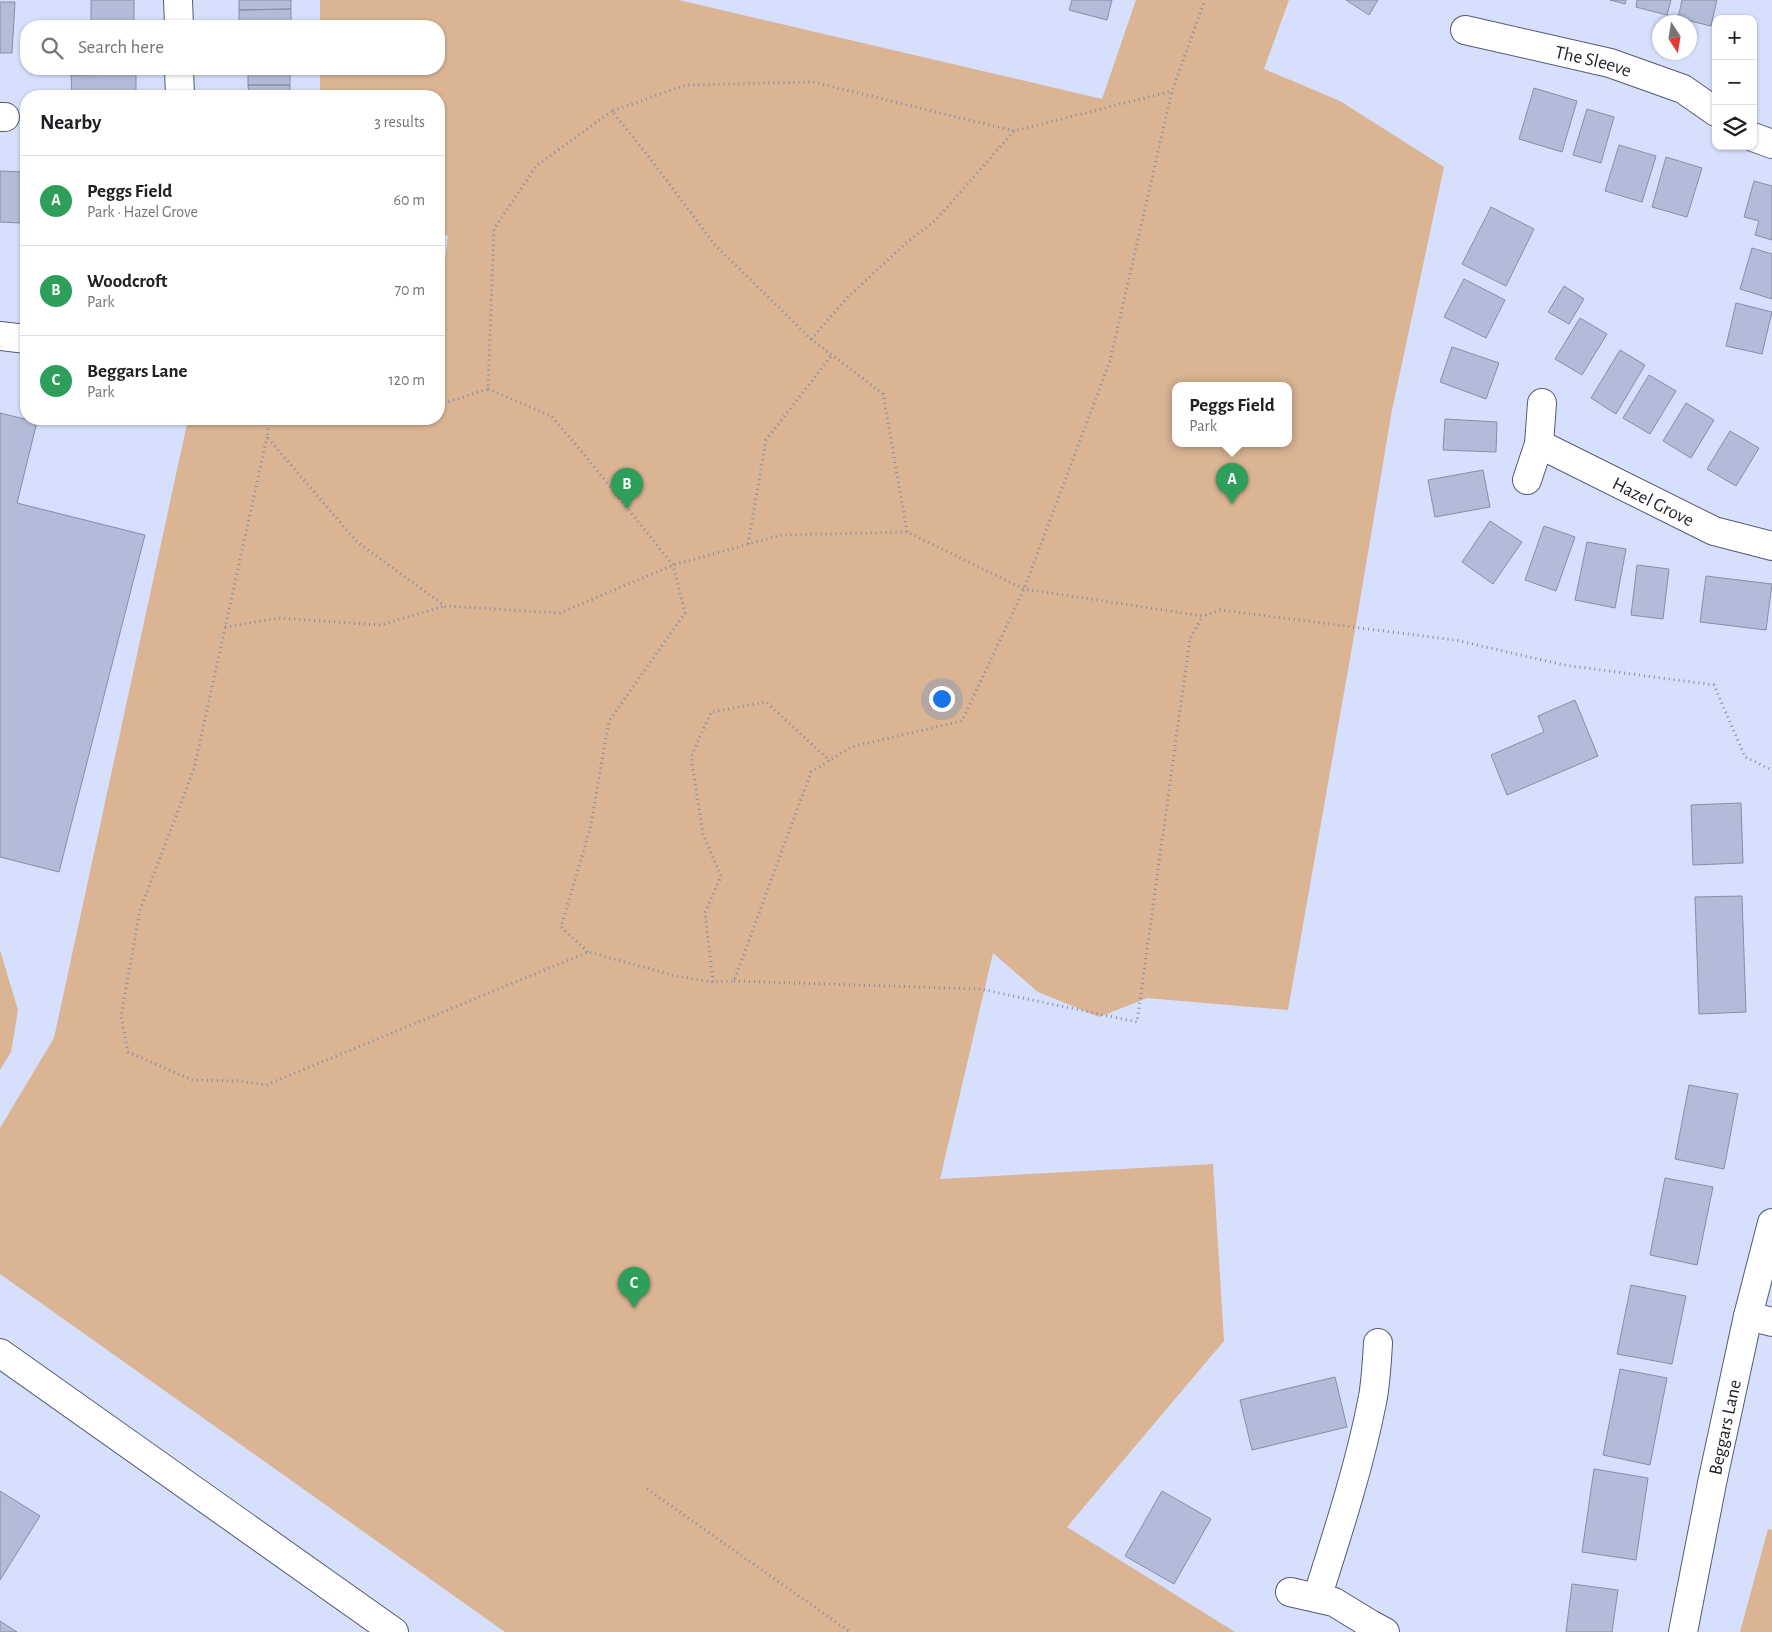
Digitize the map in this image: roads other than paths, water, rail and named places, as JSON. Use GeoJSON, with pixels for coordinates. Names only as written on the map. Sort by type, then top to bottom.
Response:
{"type":"FeatureCollection","features":[{"type":"Feature","properties":{"kind":"street"},"geometry":{"type":"LineString","coordinates":[[178,0],[179,20]]}},
{"type":"Feature","properties":{"kind":"street","name":"The Sleeve"},"geometry":{"type":"LineString","coordinates":[[1464,30],[1610,63],[1682,89],[1712,109]]}},
{"type":"Feature","properties":{"kind":"street"},"geometry":{"type":"LineString","coordinates":[[179,75],[180,90]]}},
{"type":"Feature","properties":{"kind":"street"},"geometry":{"type":"LineString","coordinates":[[1757,138],[1772,144]]}},
{"type":"Feature","properties":{"kind":"street"},"geometry":{"type":"LineString","coordinates":[[0,336],[20,338]]}},
{"type":"Feature","properties":{"kind":"street"},"geometry":{"type":"LineString","coordinates":[[1527,480],[1539,444],[1542,403]]}},
{"type":"Feature","properties":{"kind":"street","name":"Hazel Grove"},"geometry":{"type":"LineString","coordinates":[[1539,444],[1714,531],[1772,546]]}},
{"type":"Feature","properties":{"kind":"street","name":"Beggars Lane"},"geometry":{"type":"LineString","coordinates":[[1683,1632],[1712,1483],[1760,1319],[1772,1223]]}},
{"type":"Feature","properties":{"kind":"street"},"geometry":{"type":"LineString","coordinates":[[1317,1598],[1350,1492],[1366,1431],[1373,1395],[1378,1343]]}},
{"type":"Feature","properties":{"kind":"street"},"geometry":{"type":"LineString","coordinates":[[0,1353],[394,1632]]}},
{"type":"Feature","properties":{"kind":"street"},"geometry":{"type":"LineString","coordinates":[[1290,1592],[1334,1602],[1385,1632]]}},
{"type":"Feature","properties":{"kind":"place","name":"Peggs Field"},"geometry":{"type":"Point","coordinates":[1232,504]}},
{"type":"Feature","properties":{"kind":"place","name":"Woodcroft"},"geometry":{"type":"Point","coordinates":[627,509]}},
{"type":"Feature","properties":{"kind":"place","name":"Beggars Lane"},"geometry":{"type":"Point","coordinates":[634,1308]}}]}
